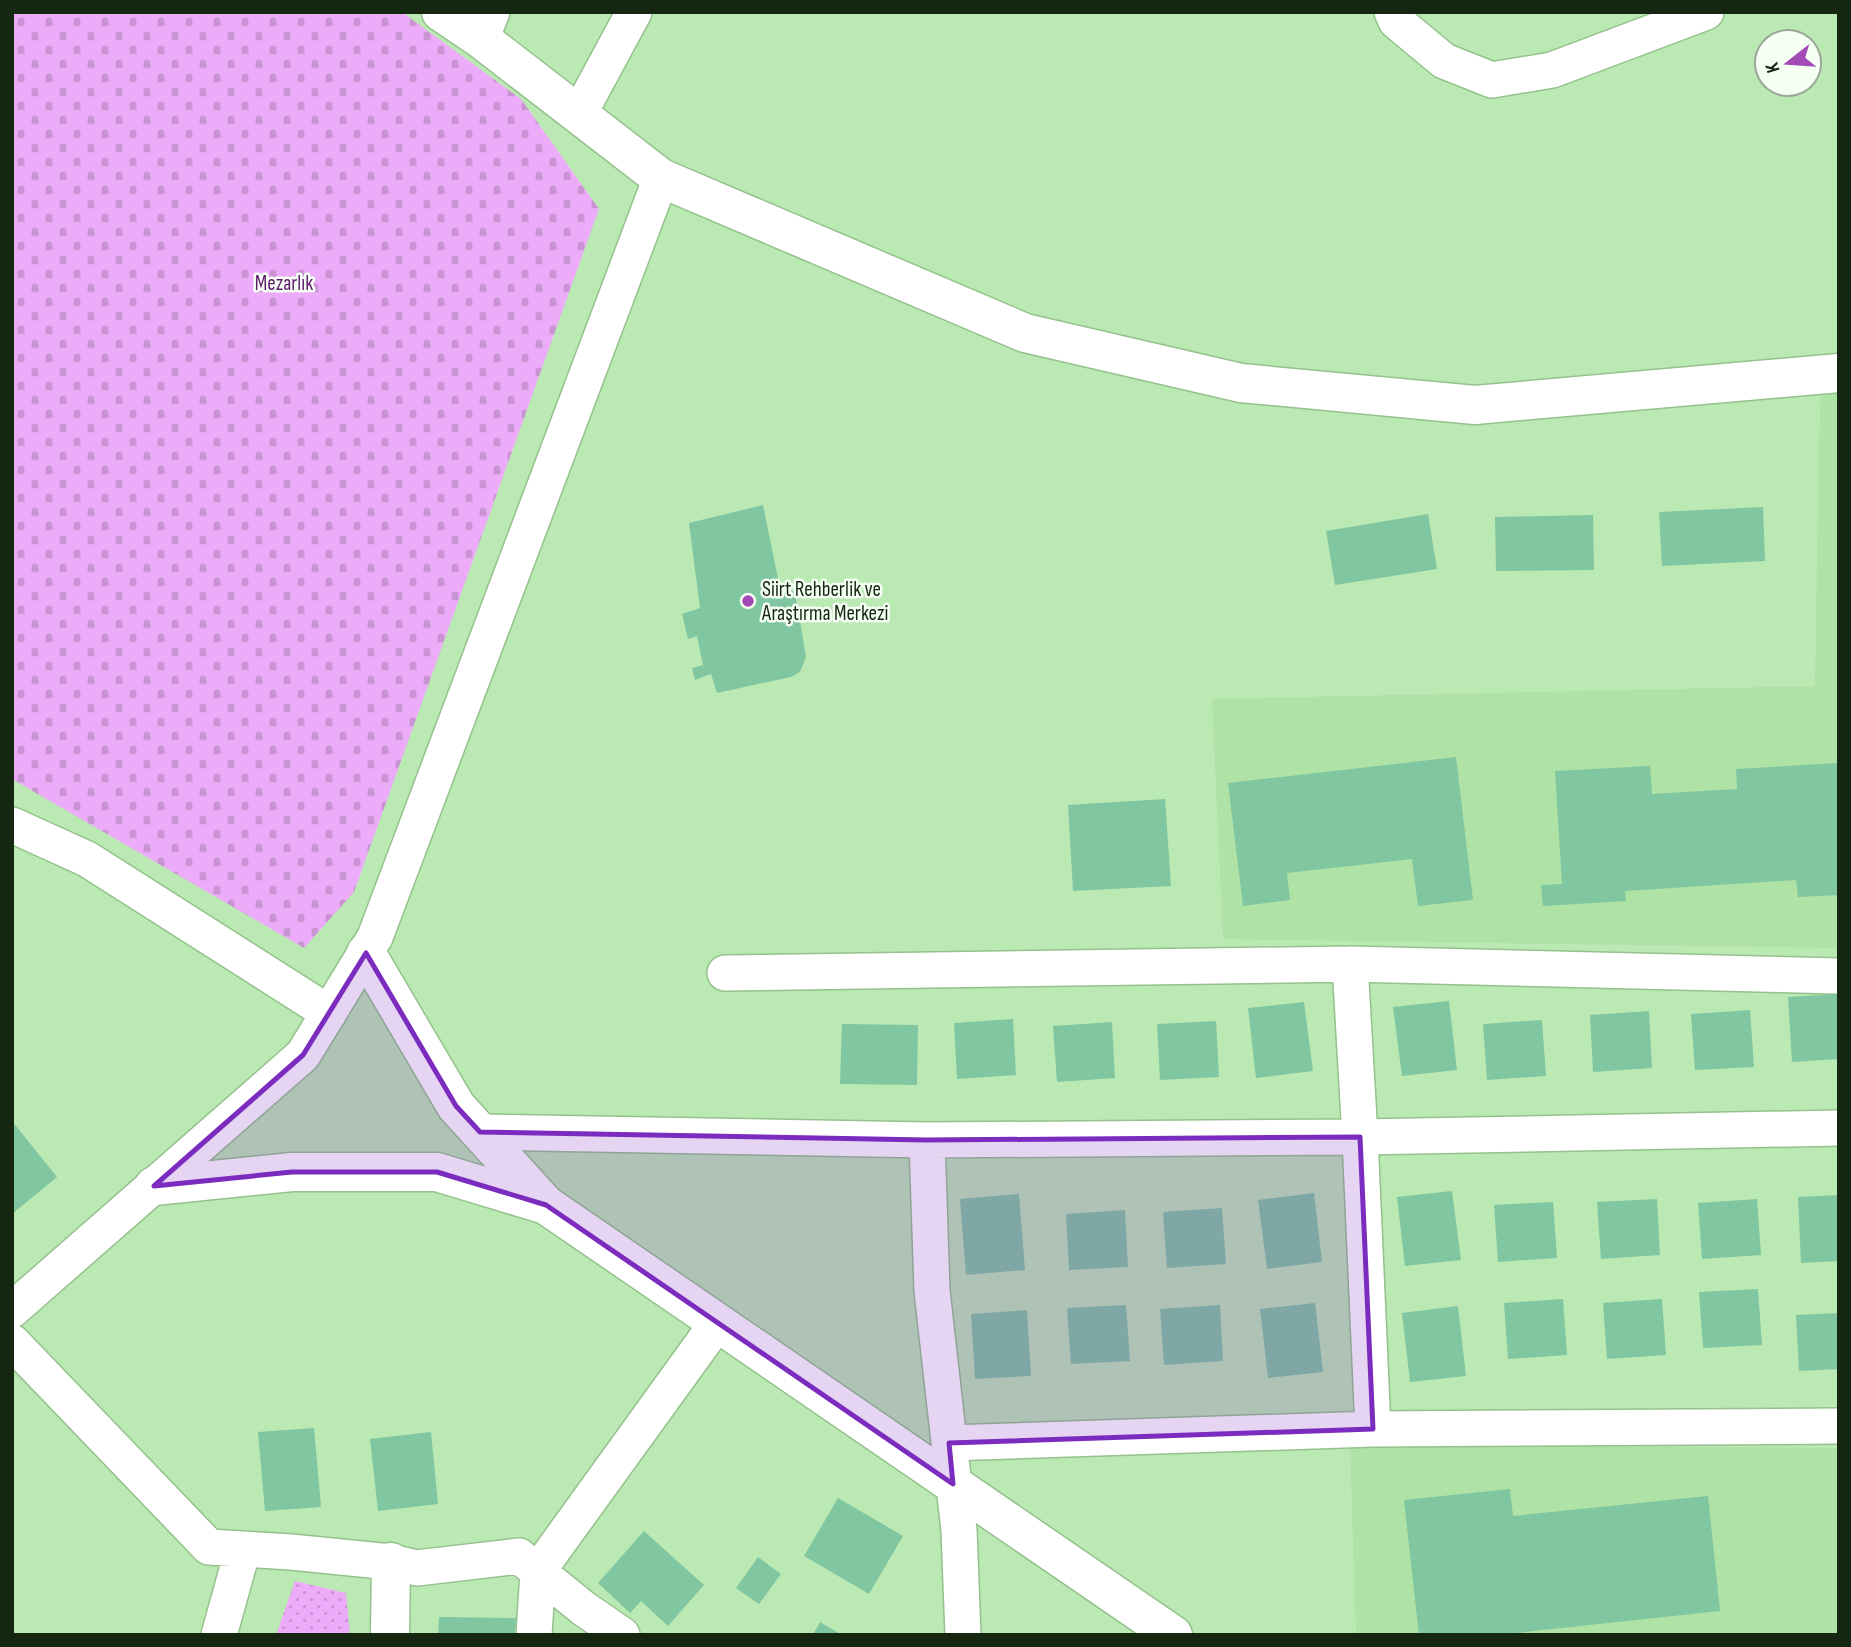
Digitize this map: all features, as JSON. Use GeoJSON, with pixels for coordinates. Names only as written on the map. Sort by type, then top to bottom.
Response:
{"type":"FeatureCollection","features":[{"type":"Feature","properties":{"kind":"street"},"geometry":{"type":"LineString","coordinates":[[441,12],[486,26],[579,114],[661,178],[1025,333],[1241,383],[1475,405],[1839,373]]}},
{"type":"Feature","properties":{"kind":"street"},"geometry":{"type":"LineString","coordinates":[[579,114],[634,12]]}},
{"type":"Feature","properties":{"kind":"street"},"geometry":{"type":"LineString","coordinates":[[1392,12],[1396,21],[1444,61],[1492,80],[1552,70],[1706,12]]}},
{"type":"Feature","properties":{"kind":"street"},"geometry":{"type":"LineString","coordinates":[[12,1310],[303,1055],[366,953],[375,937],[661,178]]}},
{"type":"Feature","properties":{"kind":"street"},"geometry":{"type":"LineString","coordinates":[[14,829],[87,859],[329,1013]]}},
{"type":"Feature","properties":{"kind":"street"},"geometry":{"type":"LineString","coordinates":[[366,953],[456,1106],[546,1205],[1173,1635]]}},
{"type":"Feature","properties":{"kind":"street"},"geometry":{"type":"LineString","coordinates":[[725,972],[1350,964],[1839,976]]}},
{"type":"Feature","properties":{"kind":"street"},"geometry":{"type":"LineString","coordinates":[[1350,964],[1373,1429]]}},
{"type":"Feature","properties":{"kind":"street"},"geometry":{"type":"LineString","coordinates":[[480,1132],[928,1140],[1360,1137],[1839,1128]]}},
{"type":"Feature","properties":{"kind":"street"},"geometry":{"type":"LineString","coordinates":[[928,1140],[932,1292],[959,1530],[963,1635]]}},
{"type":"Feature","properties":{"kind":"street"},"geometry":{"type":"LineString","coordinates":[[154,1186],[292,1172],[437,1172],[546,1205]]}},
{"type":"Feature","properties":{"kind":"street"},"geometry":{"type":"LineString","coordinates":[[534,1635],[538,1571],[718,1322]]}},
{"type":"Feature","properties":{"kind":"street"},"geometry":{"type":"LineString","coordinates":[[12,1342],[209,1546],[391,1562],[417,1568],[519,1556],[583,1608],[622,1635]]}},
{"type":"Feature","properties":{"kind":"street"},"geometry":{"type":"LineString","coordinates":[[949,1443],[1373,1429],[1839,1426]]}},
{"type":"Feature","properties":{"kind":"street"},"geometry":{"type":"LineString","coordinates":[[219,1635],[243,1549]]}},
{"type":"Feature","properties":{"kind":"street"},"geometry":{"type":"LineString","coordinates":[[390,1635],[391,1562]]}},
{"type":"Feature","properties":{"kind":"highlighted area"},"geometry":{"type":"Polygon","coordinates":[[[366,953],[456,1106],[480,1132],[927,1140],[1360,1137],[1373,1429],[949,1443],[953,1484],[546,1205],[437,1172],[292,1172],[154,1186],[303,1055],[366,953]]]}},
{"type":"Feature","properties":{"kind":"shaded area"},"geometry":{"type":"Polygon","coordinates":[[[1821,392],[1839,392],[1839,948],[1223,939],[1212,699],[1815,686],[1821,392]]]}},
{"type":"Feature","properties":{"kind":"shaded area"},"geometry":{"type":"Polygon","coordinates":[[[1350,1444],[1839,1448],[1839,1635],[1356,1635],[1350,1444]]]}},
{"type":"Feature","properties":{"kind":"green space","name":"Mezarlık"},"geometry":{"type":"Polygon","coordinates":[[[12,12],[402,12],[521,99],[599,209],[354,892],[304,948],[12,779],[12,12]]]}},
{"type":"Feature","properties":{"kind":"green space"},"geometry":{"type":"Polygon","coordinates":[[[295,1581],[346,1593],[350,1635],[276,1635],[295,1581]]]}},
{"type":"Feature","properties":{"kind":"building","name":"Siirt Rehberlik ve Araştırma Merkezi"},"geometry":{"type":"Polygon","coordinates":[[[763,505],[781,593],[795,591],[806,657],[800,672],[791,677],[717,693],[711,674],[695,680],[692,668],[703,665],[697,636],[688,639],[682,614],[700,608],[689,523],[763,505]]]}},
{"type":"Feature","properties":{"kind":"building"},"geometry":{"type":"Polygon","coordinates":[[[1763,507],[1765,561],[1662,566],[1659,512],[1763,507]]]}},
{"type":"Feature","properties":{"kind":"building"},"geometry":{"type":"Polygon","coordinates":[[[1428,514],[1437,569],[1335,585],[1326,531],[1428,514]]]}},
{"type":"Feature","properties":{"kind":"building"},"geometry":{"type":"Polygon","coordinates":[[[1593,515],[1594,570],[1496,571],[1495,517],[1593,515]]]}},
{"type":"Feature","properties":{"kind":"building"},"geometry":{"type":"Polygon","coordinates":[[[1456,757],[1473,900],[1418,906],[1412,859],[1287,873],[1290,900],[1243,906],[1228,783],[1456,757]]]}},
{"type":"Feature","properties":{"kind":"building"},"geometry":{"type":"Polygon","coordinates":[[[1839,763],[1839,895],[1798,897],[1796,880],[1625,891],[1626,901],[1543,906],[1541,885],[1562,884],[1555,771],[1650,766],[1652,794],[1737,789],[1736,769],[1839,763]]]}},
{"type":"Feature","properties":{"kind":"building"},"geometry":{"type":"Polygon","coordinates":[[[1165,799],[1171,886],[1073,891],[1068,805],[1165,799]]]}},
{"type":"Feature","properties":{"kind":"building"},"geometry":{"type":"Polygon","coordinates":[[[1839,994],[1839,1059],[1792,1062],[1788,997],[1839,994]]]}},
{"type":"Feature","properties":{"kind":"building"},"geometry":{"type":"Polygon","coordinates":[[[1449,1001],[1457,1070],[1402,1076],[1393,1007],[1449,1001]]]}},
{"type":"Feature","properties":{"kind":"building"},"geometry":{"type":"Polygon","coordinates":[[[1304,1002],[1313,1071],[1256,1078],[1248,1008],[1304,1002]]]}},
{"type":"Feature","properties":{"kind":"building"},"geometry":{"type":"Polygon","coordinates":[[[1750,1010],[1754,1067],[1695,1070],[1691,1014],[1750,1010]]]}},
{"type":"Feature","properties":{"kind":"building"},"geometry":{"type":"Polygon","coordinates":[[[1649,1011],[1652,1068],[1593,1072],[1590,1015],[1649,1011]]]}},
{"type":"Feature","properties":{"kind":"building"},"geometry":{"type":"Polygon","coordinates":[[[1013,1019],[1016,1075],[957,1079],[954,1023],[1013,1019]]]}},
{"type":"Feature","properties":{"kind":"building"},"geometry":{"type":"Polygon","coordinates":[[[1542,1020],[1546,1076],[1487,1080],[1483,1024],[1542,1020]]]}},
{"type":"Feature","properties":{"kind":"building"},"geometry":{"type":"Polygon","coordinates":[[[1216,1021],[1219,1077],[1160,1080],[1157,1024],[1216,1021]]]}},
{"type":"Feature","properties":{"kind":"building"},"geometry":{"type":"Polygon","coordinates":[[[1112,1022],[1115,1078],[1057,1082],[1053,1026],[1112,1022]]]}},
{"type":"Feature","properties":{"kind":"building"},"geometry":{"type":"Polygon","coordinates":[[[842,1024],[918,1025],[917,1085],[840,1084],[842,1024]]]}},
{"type":"Feature","properties":{"kind":"building"},"geometry":{"type":"Polygon","coordinates":[[[12,1121],[57,1177],[12,1214],[12,1121]]]}},
{"type":"Feature","properties":{"kind":"building"},"geometry":{"type":"Polygon","coordinates":[[[1452,1191],[1461,1260],[1405,1266],[1397,1197],[1452,1191]]]}},
{"type":"Feature","properties":{"kind":"building"},"geometry":{"type":"Polygon","coordinates":[[[1314,1193],[1322,1262],[1267,1269],[1258,1200],[1314,1193]]]}},
{"type":"Feature","properties":{"kind":"building"},"geometry":{"type":"Polygon","coordinates":[[[1019,1194],[1025,1270],[966,1275],[960,1199],[1019,1194]]]}},
{"type":"Feature","properties":{"kind":"building"},"geometry":{"type":"Polygon","coordinates":[[[1839,1195],[1839,1261],[1801,1263],[1798,1197],[1839,1195]]]}},
{"type":"Feature","properties":{"kind":"building"},"geometry":{"type":"Polygon","coordinates":[[[1657,1199],[1660,1255],[1601,1259],[1597,1202],[1657,1199]]]}},
{"type":"Feature","properties":{"kind":"building"},"geometry":{"type":"Polygon","coordinates":[[[1757,1199],[1761,1255],[1702,1259],[1698,1203],[1757,1199]]]}},
{"type":"Feature","properties":{"kind":"building"},"geometry":{"type":"Polygon","coordinates":[[[1553,1202],[1557,1258],[1498,1262],[1494,1205],[1553,1202]]]}},
{"type":"Feature","properties":{"kind":"building"},"geometry":{"type":"Polygon","coordinates":[[[1222,1208],[1226,1264],[1167,1268],[1163,1212],[1222,1208]]]}},
{"type":"Feature","properties":{"kind":"building"},"geometry":{"type":"Polygon","coordinates":[[[1125,1210],[1128,1267],[1069,1270],[1066,1214],[1125,1210]]]}},
{"type":"Feature","properties":{"kind":"building"},"geometry":{"type":"Polygon","coordinates":[[[1758,1289],[1762,1345],[1703,1348],[1699,1292],[1758,1289]]]}},
{"type":"Feature","properties":{"kind":"building"},"geometry":{"type":"Polygon","coordinates":[[[1563,1299],[1567,1355],[1508,1359],[1504,1303],[1563,1299]]]}},
{"type":"Feature","properties":{"kind":"building"},"geometry":{"type":"Polygon","coordinates":[[[1662,1299],[1666,1355],[1607,1359],[1603,1303],[1662,1299]]]}},
{"type":"Feature","properties":{"kind":"building"},"geometry":{"type":"Polygon","coordinates":[[[1315,1303],[1323,1372],[1268,1378],[1260,1309],[1315,1303]]]}},
{"type":"Feature","properties":{"kind":"building"},"geometry":{"type":"Polygon","coordinates":[[[1126,1305],[1130,1361],[1071,1364],[1067,1308],[1126,1305]]]}},
{"type":"Feature","properties":{"kind":"building"},"geometry":{"type":"Polygon","coordinates":[[[1220,1305],[1223,1361],[1164,1365],[1160,1309],[1220,1305]]]}},
{"type":"Feature","properties":{"kind":"building"},"geometry":{"type":"Polygon","coordinates":[[[1458,1306],[1466,1376],[1410,1382],[1402,1313],[1458,1306]]]}},
{"type":"Feature","properties":{"kind":"building"},"geometry":{"type":"Polygon","coordinates":[[[1027,1310],[1031,1376],[975,1379],[971,1314],[1027,1310]]]}},
{"type":"Feature","properties":{"kind":"building"},"geometry":{"type":"Polygon","coordinates":[[[1839,1313],[1839,1369],[1799,1371],[1796,1315],[1839,1313]]]}},
{"type":"Feature","properties":{"kind":"building"},"geometry":{"type":"Polygon","coordinates":[[[314,1428],[321,1507],[265,1511],[258,1432],[314,1428]]]}},
{"type":"Feature","properties":{"kind":"building"},"geometry":{"type":"Polygon","coordinates":[[[431,1432],[438,1504],[378,1511],[370,1439],[431,1432]]]}},
{"type":"Feature","properties":{"kind":"building"},"geometry":{"type":"Polygon","coordinates":[[[1510,1489],[1513,1516],[1708,1496],[1720,1611],[1497,1635],[1419,1635],[1404,1500],[1510,1489]]]}},
{"type":"Feature","properties":{"kind":"building"},"geometry":{"type":"Polygon","coordinates":[[[838,1498],[903,1536],[869,1594],[804,1556],[838,1498]]]}},
{"type":"Feature","properties":{"kind":"building"},"geometry":{"type":"Polygon","coordinates":[[[644,1531],[704,1585],[668,1626],[641,1601],[630,1613],[598,1583],[644,1531]]]}},
{"type":"Feature","properties":{"kind":"building"},"geometry":{"type":"Polygon","coordinates":[[[758,1557],[781,1574],[759,1604],[736,1588],[758,1557]]]}},
{"type":"Feature","properties":{"kind":"building"},"geometry":{"type":"Polygon","coordinates":[[[439,1617],[516,1618],[515,1635],[438,1635],[439,1617]]]}},
{"type":"Feature","properties":{"kind":"building"},"geometry":{"type":"Polygon","coordinates":[[[820,1622],[842,1635],[813,1635],[820,1622]]]}},
{"type":"Feature","properties":{"kind":"place","name":"Siirt Rehberlik ve Araştırma Merkezi"},"geometry":{"type":"Point","coordinates":[748,601]}}]}
